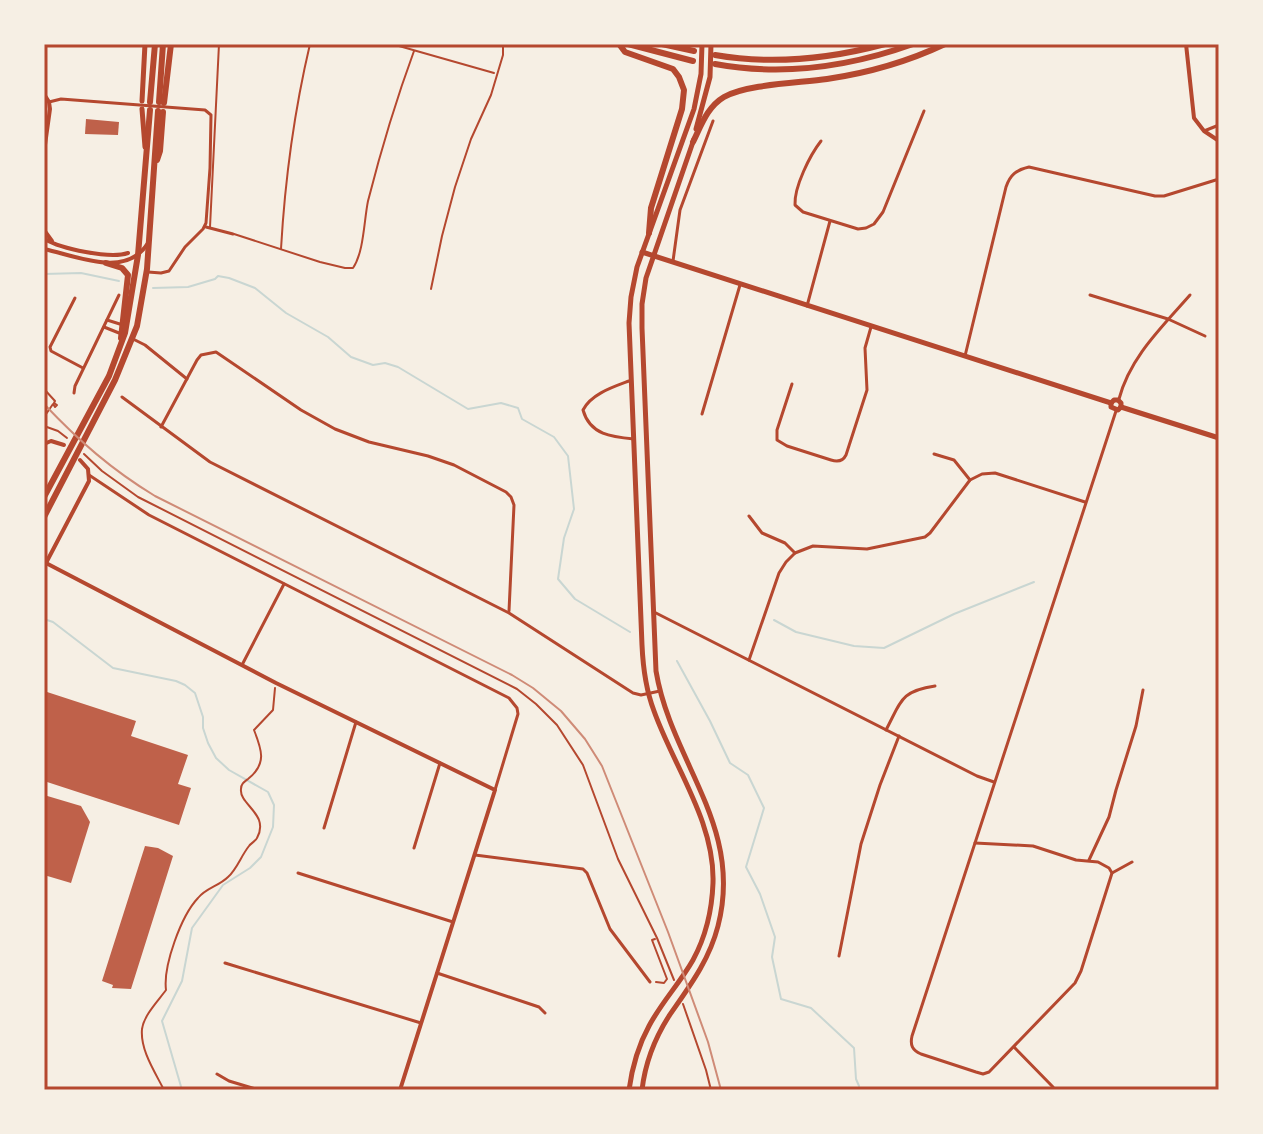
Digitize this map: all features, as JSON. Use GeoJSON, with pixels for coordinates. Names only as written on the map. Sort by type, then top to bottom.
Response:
{"type":"FeatureCollection","features":[{"type":"Feature","properties":{"kind":"highway"},"geometry":{"type":"LineString","coordinates":[[146,102],[155,44]]}},
{"type":"Feature","properties":{"kind":"highway"},"geometry":{"type":"LineString","coordinates":[[163,44],[162,102],[171,44]]}},
{"type":"Feature","properties":{"kind":"highway"},"geometry":{"type":"LineString","coordinates":[[619,44],[625,52],[673,69],[684,90],[682,109],[651,208],[649,233]]}},
{"type":"Feature","properties":{"kind":"highway"},"geometry":{"type":"LineString","coordinates":[[628,44],[693,61]]}},
{"type":"Feature","properties":{"kind":"highway"},"geometry":{"type":"LineString","coordinates":[[662,44],[694,51]]}},
{"type":"Feature","properties":{"kind":"highway"},"geometry":{"type":"LineString","coordinates":[[715,55],[756,60],[803,59],[885,44]]}},
{"type":"Feature","properties":{"kind":"highway"},"geometry":{"type":"LineString","coordinates":[[715,64],[759,69],[817,67],[872,57],[913,44]]}},
{"type":"Feature","properties":{"kind":"highway"},"geometry":{"type":"LineString","coordinates":[[693,142],[708,112],[732,93],[876,69],[897,64],[945,44]]}},
{"type":"Feature","properties":{"kind":"highway"},"geometry":{"type":"LineString","coordinates":[[44,517],[76,461],[121,342],[138,255],[146,156],[146,110]]}},
{"type":"Feature","properties":{"kind":"highway"},"geometry":{"type":"LineString","coordinates":[[44,497],[66,456],[87,426],[133,339],[143,302],[147,270],[154,167],[160,151],[161,111]]}},
{"type":"Feature","properties":{"kind":"highway"},"geometry":{"type":"LineString","coordinates":[[106,263],[122,268],[128,275],[125,323],[117,357]]}},
{"type":"Feature","properties":{"kind":"main road"},"geometry":{"type":"LineString","coordinates":[[145,44],[146,102]]}},
{"type":"Feature","properties":{"kind":"main road"},"geometry":{"type":"LineString","coordinates":[[629,1090],[638,1051],[649,1026],[692,961],[702,939],[709,917],[713,881],[710,848],[704,827],[648,694],[642,645],[630,310],[634,277],[694,109],[701,74],[702,44]]}},
{"type":"Feature","properties":{"kind":"main road"},"geometry":{"type":"LineString","coordinates":[[642,1090],[656,1041],[711,949],[720,917],[724,884],[714,823],[660,691],[653,612],[642,328],[646,278],[693,142],[710,77],[711,44]]}},
{"type":"Feature","properties":{"kind":"main road"},"geometry":{"type":"LineString","coordinates":[[642,252],[1111,403],[1111,407],[1219,438]]}},
{"type":"Feature","properties":{"kind":"main road"},"geometry":{"type":"LineString","coordinates":[[1111,403],[1118,400],[1121,403],[1119,409]]}},
{"type":"Feature","properties":{"kind":"street"},"geometry":{"type":"LineString","coordinates":[[1186,44],[1194,118],[1204,131],[1219,141]]}},
{"type":"Feature","properties":{"kind":"street"},"geometry":{"type":"LineString","coordinates":[[44,94],[50,112],[44,152]]}},
{"type":"Feature","properties":{"kind":"street"},"geometry":{"type":"LineString","coordinates":[[44,238],[111,256],[138,255],[147,270],[158,273],[169,271],[185,247],[203,229],[207,216],[212,118],[207,111],[194,109],[61,99],[49,102]]}},
{"type":"Feature","properties":{"kind":"street"},"geometry":{"type":"LineString","coordinates":[[821,141],[811,155],[795,205],[800,211],[858,229],[866,228],[883,212],[924,111]]}},
{"type":"Feature","properties":{"kind":"street"},"geometry":{"type":"LineString","coordinates":[[673,261],[682,202],[713,121]]}},
{"type":"Feature","properties":{"kind":"street"},"geometry":{"type":"LineString","coordinates":[[1204,131],[1219,125]]}},
{"type":"Feature","properties":{"kind":"street"},"geometry":{"type":"LineString","coordinates":[[965,356],[1006,187],[1015,172],[1029,167],[1155,196],[1219,179]]}},
{"type":"Feature","properties":{"kind":"street"},"geometry":{"type":"LineString","coordinates":[[807,306],[830,220]]}},
{"type":"Feature","properties":{"kind":"street"},"geometry":{"type":"LineString","coordinates":[[203,229],[210,227],[233,234]]}},
{"type":"Feature","properties":{"kind":"street"},"geometry":{"type":"LineString","coordinates":[[44,230],[58,244]]}},
{"type":"Feature","properties":{"kind":"street"},"geometry":{"type":"LineString","coordinates":[[44,238],[44,248],[106,263],[127,261],[138,255],[149,241]]}},
{"type":"Feature","properties":{"kind":"street"},"geometry":{"type":"LineString","coordinates":[[128,253],[139,240]]}},
{"type":"Feature","properties":{"kind":"street"},"geometry":{"type":"LineString","coordinates":[[702,414],[740,285]]}},
{"type":"Feature","properties":{"kind":"street"},"geometry":{"type":"LineString","coordinates":[[74,393],[119,295]]}},
{"type":"Feature","properties":{"kind":"street"},"geometry":{"type":"LineString","coordinates":[[1090,295],[1168,319],[1205,336]]}},
{"type":"Feature","properties":{"kind":"street"},"geometry":{"type":"LineString","coordinates":[[1118,400],[1135,360],[1190,295]]}},
{"type":"Feature","properties":{"kind":"street"},"geometry":{"type":"LineString","coordinates":[[75,298],[50,347],[51,351],[83,368]]}},
{"type":"Feature","properties":{"kind":"street"},"geometry":{"type":"LineString","coordinates":[[107,320],[125,323]]}},
{"type":"Feature","properties":{"kind":"street"},"geometry":{"type":"LineString","coordinates":[[104,327],[118,332],[121,342]]}},
{"type":"Feature","properties":{"kind":"street"},"geometry":{"type":"LineString","coordinates":[[792,384],[777,430],[777,440],[783,445],[834,461],[843,459],[867,390],[865,348],[871,327]]}},
{"type":"Feature","properties":{"kind":"street"},"geometry":{"type":"LineString","coordinates":[[133,339],[187,379]]}},
{"type":"Feature","properties":{"kind":"street"},"geometry":{"type":"LineString","coordinates":[[161,427],[201,355],[216,352],[301,410],[335,429],[369,442],[441,459],[506,492],[511,497],[514,513],[509,613]]}},
{"type":"Feature","properties":{"kind":"street"},"geometry":{"type":"LineString","coordinates":[[631,381],[592,398],[583,410],[590,427],[597,431],[612,437],[634,439]]}},
{"type":"Feature","properties":{"kind":"street"},"geometry":{"type":"LineString","coordinates":[[122,397],[223,469],[509,613],[633,693],[660,691]]}},
{"type":"Feature","properties":{"kind":"street"},"geometry":{"type":"LineString","coordinates":[[1119,409],[912,1036],[914,1049],[983,1074],[989,1072],[1075,983],[1112,873],[1132,862]]}},
{"type":"Feature","properties":{"kind":"street"},"geometry":{"type":"LineString","coordinates":[[44,444],[52,441],[64,445]]}},
{"type":"Feature","properties":{"kind":"street"},"geometry":{"type":"LineString","coordinates":[[934,454],[954,460],[970,480]]}},
{"type":"Feature","properties":{"kind":"street"},"geometry":{"type":"LineString","coordinates":[[76,461],[88,469],[87,485],[45,563],[276,683],[495,790]]}},
{"type":"Feature","properties":{"kind":"street"},"geometry":{"type":"LineString","coordinates":[[749,660],[779,573],[795,553],[807,547],[867,549],[925,537],[970,480],[982,474],[995,473],[1086,502]]}},
{"type":"Feature","properties":{"kind":"street"},"geometry":{"type":"LineString","coordinates":[[89,475],[149,515],[514,703],[518,714],[400,1090]]}},
{"type":"Feature","properties":{"kind":"street"},"geometry":{"type":"LineString","coordinates":[[749,516],[762,533],[785,543],[795,553]]}},
{"type":"Feature","properties":{"kind":"street"},"geometry":{"type":"LineString","coordinates":[[242,665],[284,584]]}},
{"type":"Feature","properties":{"kind":"street"},"geometry":{"type":"LineString","coordinates":[[653,612],[994,782]]}},
{"type":"Feature","properties":{"kind":"street"},"geometry":{"type":"LineString","coordinates":[[886,730],[908,694],[935,686]]}},
{"type":"Feature","properties":{"kind":"street"},"geometry":{"type":"LineString","coordinates":[[1089,860],[1109,817],[1136,726],[1143,690]]}},
{"type":"Feature","properties":{"kind":"street"},"geometry":{"type":"LineString","coordinates":[[324,828],[356,722]]}},
{"type":"Feature","properties":{"kind":"street"},"geometry":{"type":"LineString","coordinates":[[839,956],[861,844],[899,736]]}},
{"type":"Feature","properties":{"kind":"street"},"geometry":{"type":"LineString","coordinates":[[414,848],[440,763]]}},
{"type":"Feature","properties":{"kind":"street"},"geometry":{"type":"LineString","coordinates":[[974,843],[1033,846],[1076,860],[1089,860],[1106,866],[1112,873]]}},
{"type":"Feature","properties":{"kind":"street"},"geometry":{"type":"LineString","coordinates":[[475,855],[583,869],[610,929],[650,982]]}},
{"type":"Feature","properties":{"kind":"street"},"geometry":{"type":"LineString","coordinates":[[298,873],[453,922]]}},
{"type":"Feature","properties":{"kind":"street"},"geometry":{"type":"LineString","coordinates":[[225,963],[421,1023]]}},
{"type":"Feature","properties":{"kind":"street"},"geometry":{"type":"LineString","coordinates":[[437,973],[539,1007],[545,1013]]}},
{"type":"Feature","properties":{"kind":"street"},"geometry":{"type":"LineString","coordinates":[[1014,1047],[1053,1087]]}},
{"type":"Feature","properties":{"kind":"street"},"geometry":{"type":"LineString","coordinates":[[217,1074],[259,1090]]}},
{"type":"Feature","properties":{"kind":"lane"},"geometry":{"type":"LineString","coordinates":[[210,227],[219,44]]}},
{"type":"Feature","properties":{"kind":"lane"},"geometry":{"type":"LineString","coordinates":[[281,250],[288,158],[310,44]]}},
{"type":"Feature","properties":{"kind":"lane"},"geometry":{"type":"LineString","coordinates":[[392,44],[496,74]]}},
{"type":"Feature","properties":{"kind":"lane"},"geometry":{"type":"LineString","coordinates":[[431,289],[455,187],[471,139],[488,104],[503,55],[503,44]]}},
{"type":"Feature","properties":{"kind":"lane"},"geometry":{"type":"LineString","coordinates":[[233,234],[353,268],[358,259],[383,141],[414,51]]}},
{"type":"Feature","properties":{"kind":"path"},"geometry":{"type":"LineString","coordinates":[[44,389],[57,405],[55,407],[53,404],[44,417]]}},
{"type":"Feature","properties":{"kind":"path"},"geometry":{"type":"LineString","coordinates":[[44,426],[60,432],[74,445]]}},
{"type":"Feature","properties":{"kind":"path"},"geometry":{"type":"LineString","coordinates":[[83,454],[138,497],[517,689],[536,704],[557,725],[583,765],[612,845],[666,959]]}},
{"type":"Feature","properties":{"kind":"path"},"geometry":{"type":"LineString","coordinates":[[164,1090],[144,1046],[142,1027],[152,1007],[166,990],[169,961],[185,917],[197,898],[229,877],[247,848],[258,837],[260,823],[256,812],[240,792],[241,785],[259,768],[262,753],[254,730],[273,710],[276,683]]}},
{"type":"Feature","properties":{"kind":"path"},"geometry":{"type":"LineString","coordinates":[[650,982],[664,983],[667,979],[652,940],[657,938]]}},
{"type":"Feature","properties":{"kind":"path"},"geometry":{"type":"LineString","coordinates":[[691,1025],[711,1090]]}},
{"type":"Feature","properties":{"kind":"building"},"geometry":{"type":"Polygon","coordinates":[[[86,119],[119,122],[118,135],[85,134],[86,119]]]}},
{"type":"Feature","properties":{"kind":"building"},"geometry":{"type":"Polygon","coordinates":[[[44,691],[136,721],[131,736],[188,755],[178,784],[191,788],[179,825],[44,781],[44,691]]]}},
{"type":"Feature","properties":{"kind":"building"},"geometry":{"type":"Polygon","coordinates":[[[44,795],[81,806],[90,822],[71,883],[44,875],[44,795]]]}},
{"type":"Feature","properties":{"kind":"building"},"geometry":{"type":"Polygon","coordinates":[[[145,846],[158,848],[173,856],[131,989],[112,988],[113,985],[102,981],[145,846]]]}},
{"type":"Feature","properties":{"kind":"waterway"},"geometry":{"type":"LineString","coordinates":[[44,274],[81,273],[119,281]]}},
{"type":"Feature","properties":{"kind":"waterway"},"geometry":{"type":"LineString","coordinates":[[153,288],[188,287],[218,276],[229,278],[255,288],[286,313],[328,337],[351,357],[373,365],[385,363],[398,367],[468,409],[501,403],[518,408],[522,419],[554,437],[568,456],[574,509],[564,538],[558,579],[575,599],[630,632]]}},
{"type":"Feature","properties":{"kind":"waterway"},"geometry":{"type":"LineString","coordinates":[[774,620],[796,632],[854,646],[884,648],[954,614],[1034,582]]}},
{"type":"Feature","properties":{"kind":"waterway"},"geometry":{"type":"LineString","coordinates":[[44,619],[53,622],[113,668],[176,681],[195,693],[203,717],[203,728],[216,758],[229,770],[268,792],[274,805],[273,827],[261,857],[223,885],[192,928],[182,981],[162,1021],[182,1090]]}},
{"type":"Feature","properties":{"kind":"waterway"},"geometry":{"type":"LineString","coordinates":[[677,661],[730,763],[748,775],[764,808],[746,867],[760,894],[775,937],[772,957],[781,999],[811,1008],[854,1048],[859,1086]]}},
{"type":"Feature","properties":{"kind":"tram line"},"geometry":{"type":"LineString","coordinates":[[44,404],[96,454],[155,496],[512,675],[561,711],[585,739],[602,766],[668,932],[708,1042],[721,1090]]}}]}
